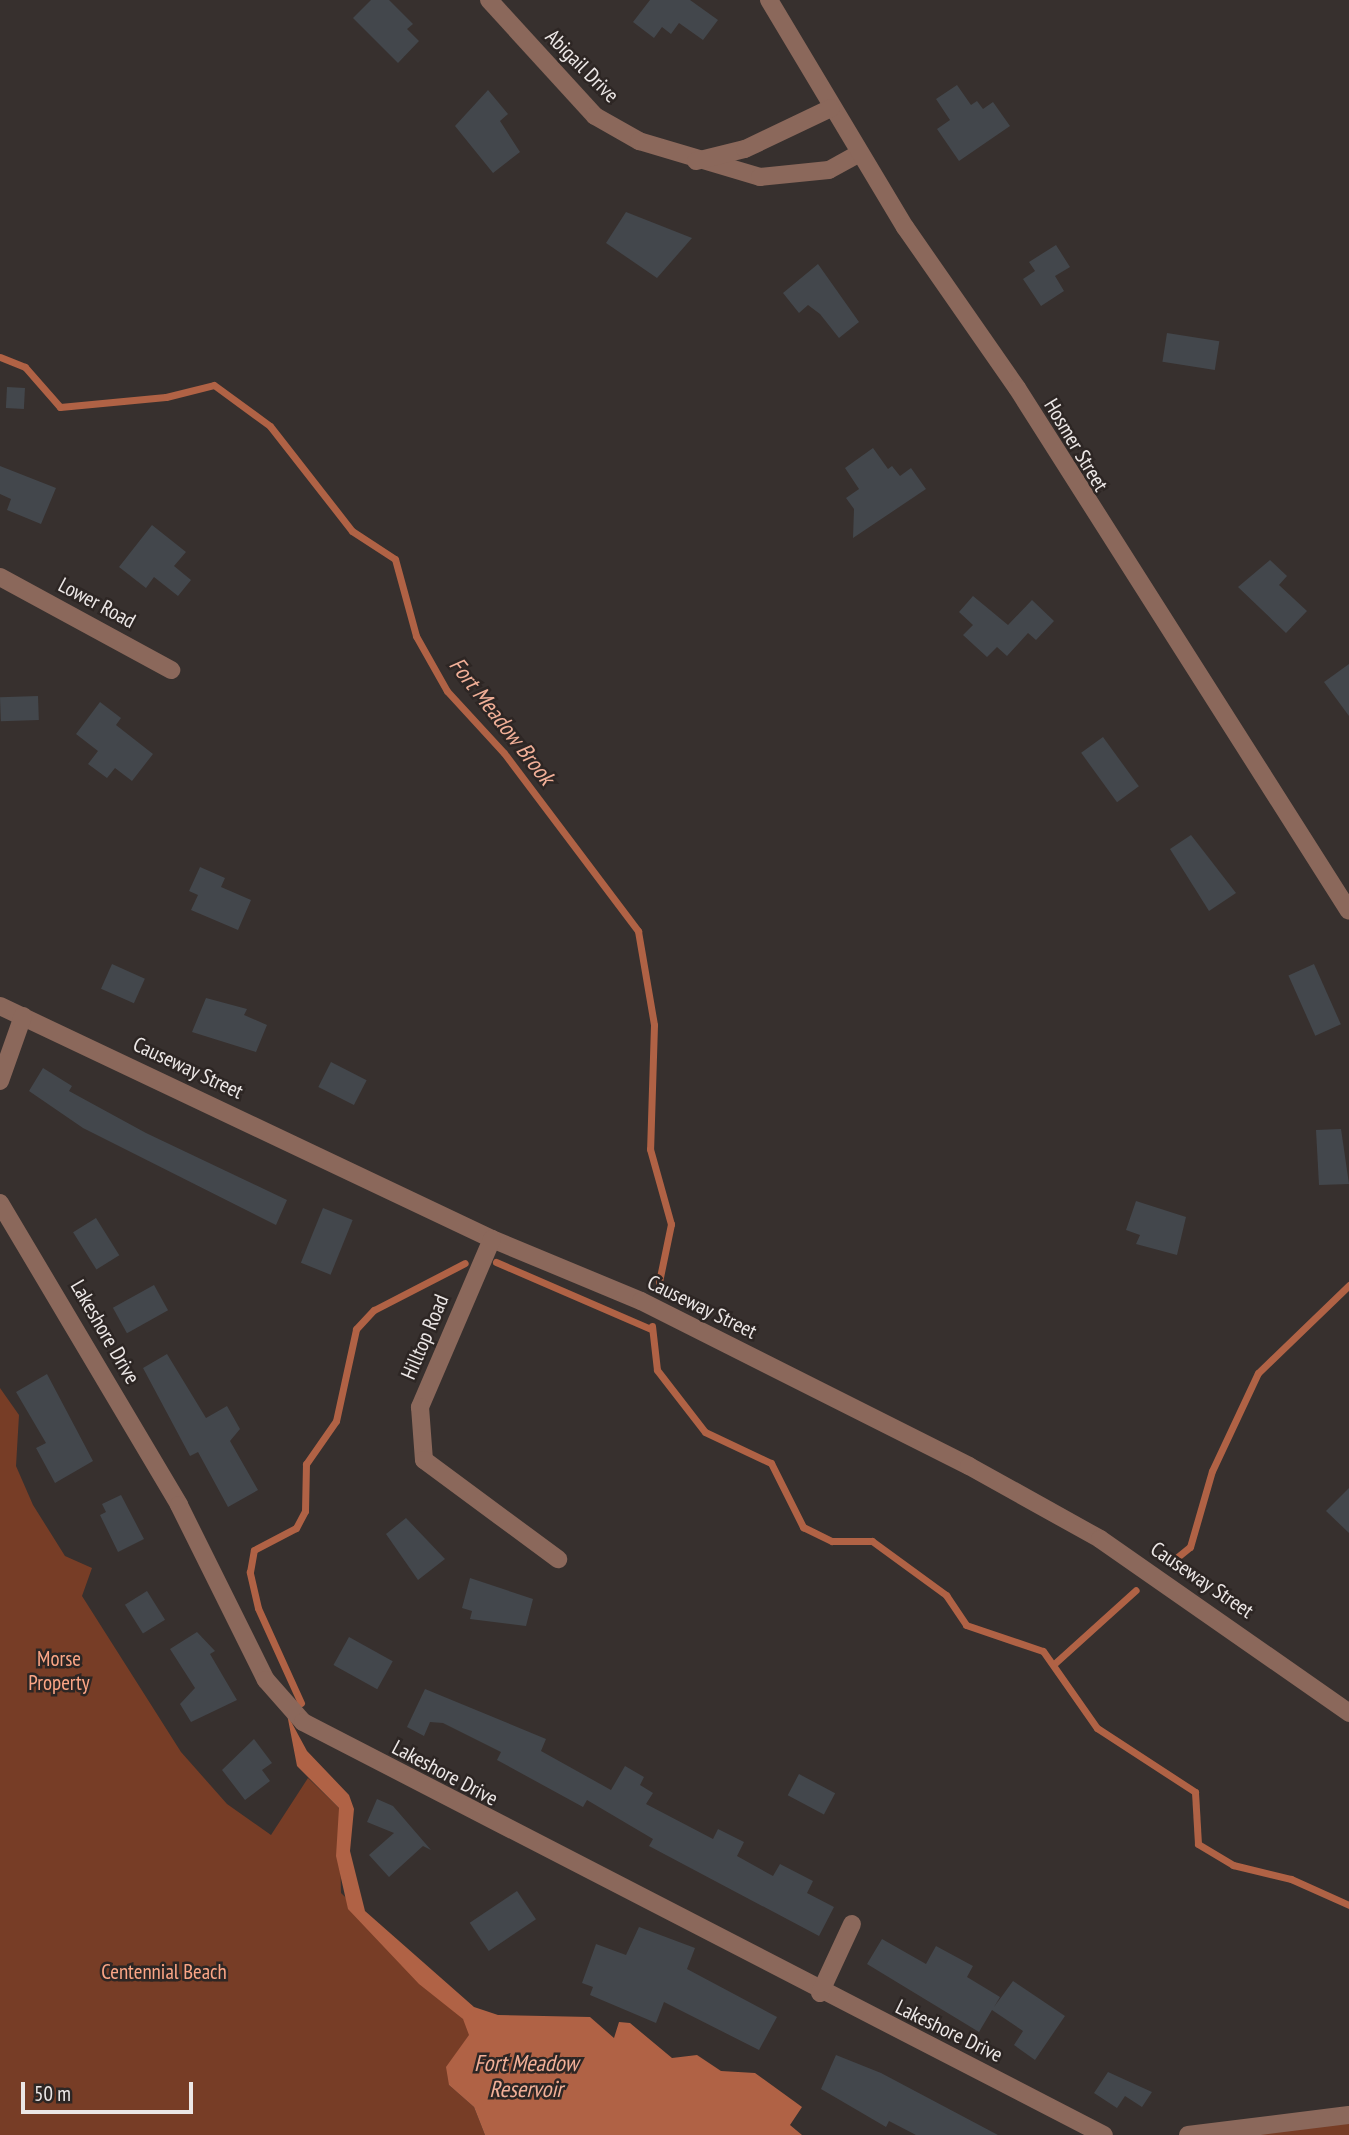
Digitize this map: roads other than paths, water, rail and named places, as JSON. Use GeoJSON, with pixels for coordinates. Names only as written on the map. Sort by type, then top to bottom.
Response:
{"type":"FeatureCollection","features":[{"type":"Feature","properties":{"kind":"street","name":"Abigail Drive"},"geometry":{"type":"LineString","coordinates":[[489,0],[594,116],[639,141],[749,176],[794,178],[860,153]]}},
{"type":"Feature","properties":{"kind":"street","name":"Hosmer Street"},"geometry":{"type":"LineString","coordinates":[[769,0],[831,108],[1349,911]]}},
{"type":"Feature","properties":{"kind":"street"},"geometry":{"type":"LineString","coordinates":[[696,161],[745,149],[831,108]]}},
{"type":"Feature","properties":{"kind":"street","name":"Lower Road"},"geometry":{"type":"LineString","coordinates":[[0,578],[171,670]]}},
{"type":"Feature","properties":{"kind":"street","name":"Causeway Street"},"geometry":{"type":"LineString","coordinates":[[0,1006],[492,1239],[641,1301],[970,1466],[1100,1539],[1349,1713]]}},
{"type":"Feature","properties":{"kind":"street"},"geometry":{"type":"LineString","coordinates":[[0,1081],[23,1016]]}},
{"type":"Feature","properties":{"kind":"street","name":"Lakeshore Drive"},"geometry":{"type":"LineString","coordinates":[[0,1203],[172,1493],[266,1680],[303,1723],[820,1993],[1104,2135]]}},
{"type":"Feature","properties":{"kind":"street","name":"Hilltop Road"},"geometry":{"type":"LineString","coordinates":[[492,1239],[420,1406],[424,1460],[558,1559]]}},
{"type":"Feature","properties":{"kind":"street"},"geometry":{"type":"LineString","coordinates":[[820,1993],[852,1924]]}},
{"type":"Feature","properties":{"kind":"street"},"geometry":{"type":"LineString","coordinates":[[1188,2135],[1349,2115]]}},
{"type":"Feature","properties":{"kind":"water","name":"Fort Meadow Reservoir"},"geometry":{"type":"Polygon","coordinates":[[[287,1714],[307,1751],[349,1795],[354,1809],[350,1851],[365,1911],[474,2007],[498,2015],[590,2017],[614,2038],[619,2022],[630,2023],[672,2058],[697,2055],[721,2071],[755,2073],[802,2107],[790,2125],[802,2135],[485,2135],[474,2107],[449,2085],[446,2067],[469,2035],[463,2019],[419,1984],[348,1909],[336,1856],[339,1808],[297,1766],[287,1714]]]}},
{"type":"Feature","properties":{"kind":"waterway","name":"Fort Meadow Brook"},"geometry":{"type":"LineString","coordinates":[[0,357],[25,367],[60,407],[166,397],[214,385],[270,426],[352,531],[395,559],[416,636],[447,691],[504,753],[638,931],[654,1025],[650,1149],[671,1224],[659,1282]]}},
{"type":"Feature","properties":{"kind":"waterway"},"geometry":{"type":"LineString","coordinates":[[496,1262],[651,1329]]}},
{"type":"Feature","properties":{"kind":"waterway"},"geometry":{"type":"LineString","coordinates":[[301,1703],[258,1608],[250,1572],[254,1550],[296,1528],[305,1511],[306,1464],[336,1421],[356,1329],[374,1310],[465,1263]]}},
{"type":"Feature","properties":{"kind":"waterway"},"geometry":{"type":"LineString","coordinates":[[1175,1559],[1190,1547],[1212,1471],[1258,1373],[1349,1285]]}},
{"type":"Feature","properties":{"kind":"waterway","name":"Fort Meadow Brook"},"geometry":{"type":"LineString","coordinates":[[652,1326],[657,1370],[705,1432],[771,1463],[803,1527],[832,1541],[872,1541],[946,1595],[966,1625],[1043,1651],[1097,1728],[1195,1792],[1198,1844],[1233,1865],[1291,1879],[1349,1905]]}},
{"type":"Feature","properties":{"kind":"waterway"},"geometry":{"type":"LineString","coordinates":[[1054,1664],[1136,1590]]}},
{"type":"Feature","properties":{"kind":"park label","name":"Morse Property"},"geometry":{"type":"Point","coordinates":[59,1671]}},
{"type":"Feature","properties":{"kind":"park label","name":"Centennial Beach"},"geometry":{"type":"Point","coordinates":[164,1972]}}]}
